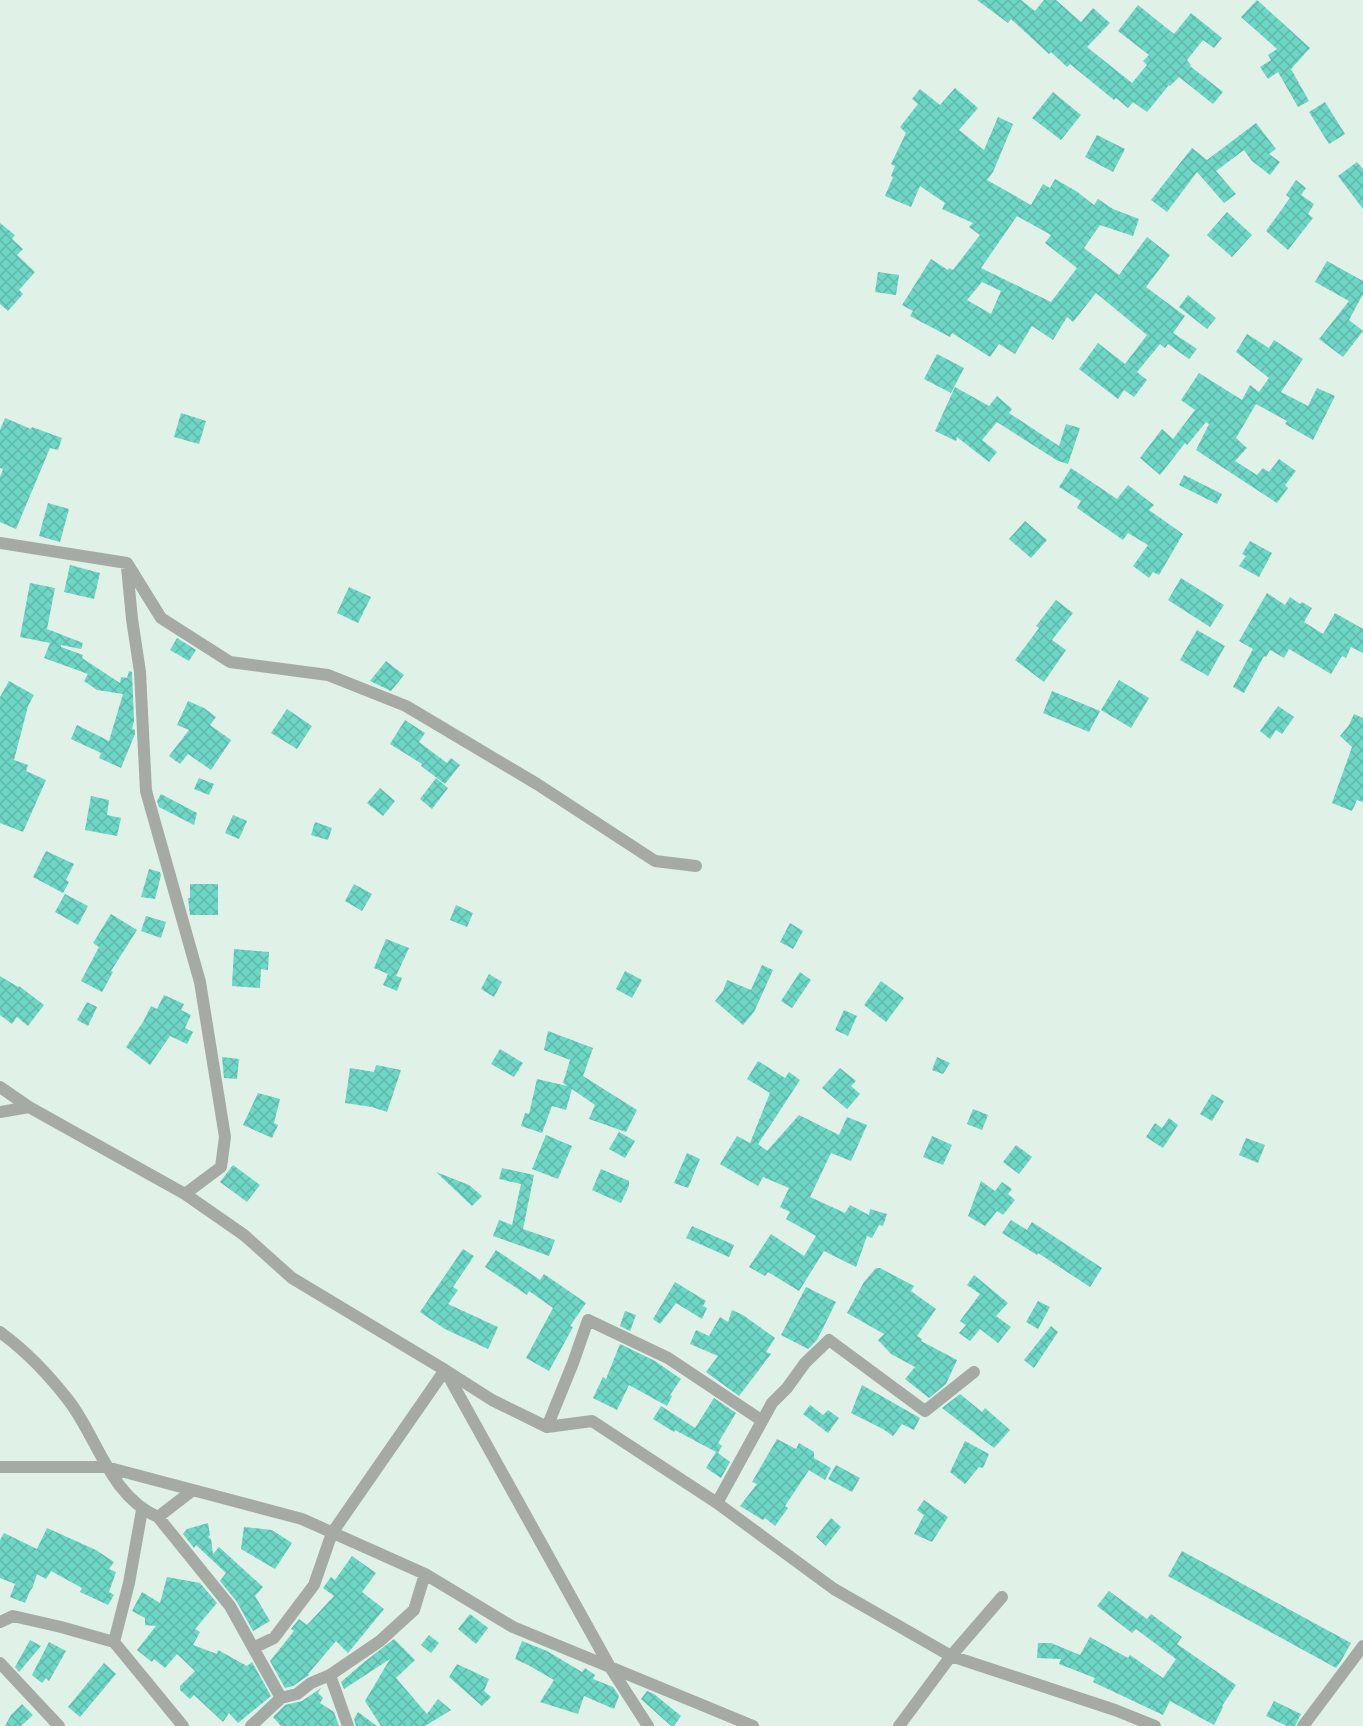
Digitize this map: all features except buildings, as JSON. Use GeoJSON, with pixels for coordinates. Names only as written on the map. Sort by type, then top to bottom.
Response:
{"type":"FeatureCollection","features":[{"type":"Feature","properties":{"kind":"street"},"geometry":{"type":"LineString","coordinates":[[0,543],[127,563],[161,618],[230,662],[328,675],[406,706],[537,784],[655,861],[696,866]]}},
{"type":"Feature","properties":{"kind":"street"},"geometry":{"type":"LineString","coordinates":[[127,563],[132,619],[141,672],[146,791],[200,982],[225,1137],[221,1167],[185,1194]]}},
{"type":"Feature","properties":{"kind":"street"},"geometry":{"type":"LineString","coordinates":[[0,1087],[29,1107],[185,1194],[244,1235],[292,1278],[492,1400],[547,1427],[592,1420],[717,1503],[834,1589],[951,1656],[1114,1710],[1155,1726]]}},
{"type":"Feature","properties":{"kind":"street"},"geometry":{"type":"LineString","coordinates":[[0,1112],[29,1107]]}},
{"type":"Feature","properties":{"kind":"street"},"geometry":{"type":"LineString","coordinates":[[547,1427],[588,1320],[668,1358],[761,1420]]}},
{"type":"Feature","properties":{"kind":"street"},"geometry":{"type":"LineString","coordinates":[[0,1332],[24,1350],[69,1401],[106,1467],[142,1510],[158,1516],[230,1606],[255,1647],[281,1698]]}},
{"type":"Feature","properties":{"kind":"street"},"geometry":{"type":"LineString","coordinates":[[717,1503],[772,1403],[787,1388],[805,1363],[829,1340],[925,1411],[974,1371]]}},
{"type":"Feature","properties":{"kind":"street"},"geometry":{"type":"LineString","coordinates":[[255,1647],[274,1638],[314,1585],[332,1533],[445,1370]]}},
{"type":"Feature","properties":{"kind":"street"},"geometry":{"type":"LineString","coordinates":[[445,1370],[610,1667],[648,1726]]}},
{"type":"Feature","properties":{"kind":"street"},"geometry":{"type":"LineString","coordinates":[[0,1467],[106,1467],[302,1519],[425,1574],[513,1627],[753,1726]]}},
{"type":"Feature","properties":{"kind":"street"},"geometry":{"type":"LineString","coordinates":[[158,1516],[193,1490]]}},
{"type":"Feature","properties":{"kind":"street"},"geometry":{"type":"LineString","coordinates":[[114,1642],[129,1582],[142,1510]]}},
{"type":"Feature","properties":{"kind":"street"},"geometry":{"type":"LineString","coordinates":[[251,1726],[281,1698],[297,1694],[311,1683],[330,1676],[380,1641],[414,1610],[425,1574]]}},
{"type":"Feature","properties":{"kind":"street"},"geometry":{"type":"LineString","coordinates":[[899,1726],[951,1656],[1002,1597]]}},
{"type":"Feature","properties":{"kind":"street"},"geometry":{"type":"LineString","coordinates":[[0,1622],[13,1616],[114,1642],[183,1726]]}},
{"type":"Feature","properties":{"kind":"street"},"geometry":{"type":"LineString","coordinates":[[1303,1726],[1363,1646]]}},
{"type":"Feature","properties":{"kind":"street"},"geometry":{"type":"LineString","coordinates":[[0,1663],[46,1721],[59,1726]]}},
{"type":"Feature","properties":{"kind":"street"},"geometry":{"type":"LineString","coordinates":[[330,1676],[348,1726]]}}]}
